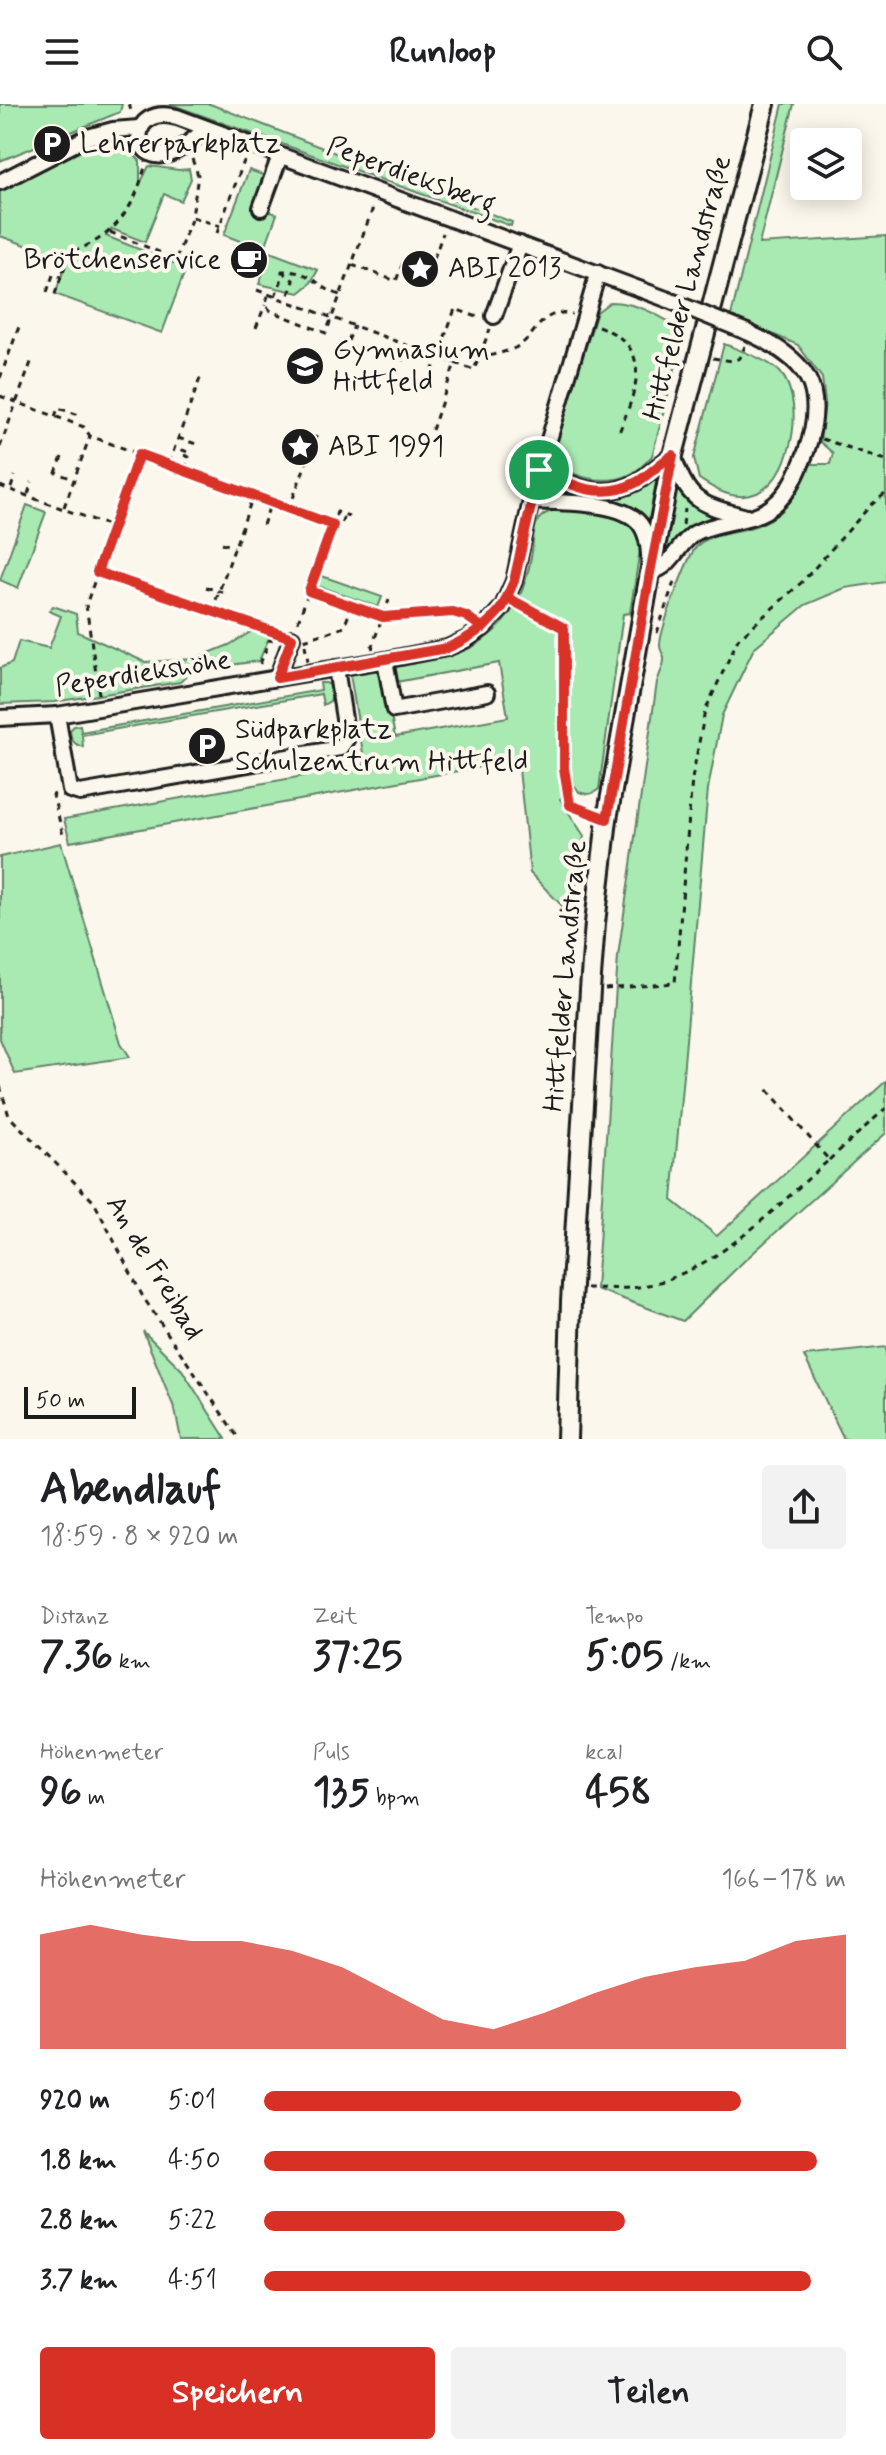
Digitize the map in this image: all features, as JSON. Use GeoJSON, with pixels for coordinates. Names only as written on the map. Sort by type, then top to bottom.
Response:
{"type":"FeatureCollection","features":[{"type":"Feature","properties":{"kind":"main road","name":"Hittfelder Landstraße"},"geometry":{"type":"LineString","coordinates":[[567,1439],[570,1316],[590,990],[607,819],[673,455],[765,104]]}},
{"type":"Feature","properties":{"kind":"street","name":"Peperdieksberg"},"geometry":{"type":"LineString","coordinates":[[0,182],[88,137],[113,130],[139,128],[145,120],[167,114],[598,273]]}},
{"type":"Feature","properties":{"kind":"street"},"geometry":{"type":"LineString","coordinates":[[139,128],[145,150],[157,155],[180,149],[207,129]]}},
{"type":"Feature","properties":{"kind":"street"},"geometry":{"type":"LineString","coordinates":[[261,208],[280,156]]}},
{"type":"Feature","properties":{"kind":"street"},"geometry":{"type":"LineString","coordinates":[[494,316],[520,244]]}},
{"type":"Feature","properties":{"kind":"street"},"geometry":{"type":"LineString","coordinates":[[531,501],[611,507],[628,514],[641,525],[648,543],[650,573],[665,565],[693,535],[711,526],[762,513],[777,503],[800,468],[811,435],[816,402],[810,383],[798,364],[779,347],[746,339],[666,299],[598,273]]}},
{"type":"Feature","properties":{"kind":"street","name":"Peperdiekshöhe"},"geometry":{"type":"LineString","coordinates":[[0,718],[57,715],[385,660],[447,648],[483,628],[502,608],[514,581],[578,318],[598,273]]}},
{"type":"Feature","properties":{"kind":"street"},"geometry":{"type":"LineString","coordinates":[[539,470],[581,488],[613,491],[635,483],[673,455],[681,480],[691,494],[718,509],[747,517]]}},
{"type":"Feature","properties":{"kind":"street"},"geometry":{"type":"LineString","coordinates":[[277,678],[292,638]]}},
{"type":"Feature","properties":{"kind":"street"},"geometry":{"type":"LineString","coordinates":[[385,660],[394,710],[487,693]]}},
{"type":"Feature","properties":{"kind":"street"},"geometry":{"type":"LineString","coordinates":[[57,715],[70,790],[80,793],[340,748],[347,738],[336,668]]}},
{"type":"Feature","properties":{"kind":"path"},"geometry":{"type":"LineString","coordinates":[[176,259],[192,217],[198,175],[190,155]]}},
{"type":"Feature","properties":{"kind":"path"},"geometry":{"type":"LineString","coordinates":[[217,233],[244,161]]}},
{"type":"Feature","properties":{"kind":"path"},"geometry":{"type":"LineString","coordinates":[[55,294],[70,252],[96,242],[110,232],[135,198],[147,163]]}},
{"type":"Feature","properties":{"kind":"path"},"geometry":{"type":"LineString","coordinates":[[265,305],[271,311],[326,333],[373,208]]}},
{"type":"Feature","properties":{"kind":"path"},"geometry":{"type":"LineString","coordinates":[[192,217],[220,226]]}},
{"type":"Feature","properties":{"kind":"path"},"geometry":{"type":"LineString","coordinates":[[352,265],[396,281],[404,260],[430,269],[448,218]]}},
{"type":"Feature","properties":{"kind":"path"},"geometry":{"type":"LineString","coordinates":[[110,232],[188,263]]}},
{"type":"Feature","properties":{"kind":"path"},"geometry":{"type":"LineString","coordinates":[[282,271],[310,275],[327,291],[340,295]]}},
{"type":"Feature","properties":{"kind":"path"},"geometry":{"type":"LineString","coordinates":[[275,296],[282,271]]}},
{"type":"Feature","properties":{"kind":"path"},"geometry":{"type":"LineString","coordinates":[[282,271],[294,281],[286,301]]}},
{"type":"Feature","properties":{"kind":"path"},"geometry":{"type":"LineString","coordinates":[[47,292],[53,275],[61,277]]}},
{"type":"Feature","properties":{"kind":"path"},"geometry":{"type":"LineString","coordinates":[[257,290],[407,346],[437,357],[474,370],[492,322],[455,309],[437,357],[432,372]]}},
{"type":"Feature","properties":{"kind":"path"},"geometry":{"type":"LineString","coordinates":[[256,328],[269,294]]}},
{"type":"Feature","properties":{"kind":"path"},"geometry":{"type":"LineString","coordinates":[[478,359],[514,348],[549,317],[565,313],[612,332],[636,360],[637,379],[618,435]]}},
{"type":"Feature","properties":{"kind":"path"},"geometry":{"type":"LineString","coordinates":[[0,378],[20,324]]}},
{"type":"Feature","properties":{"kind":"path"},"geometry":{"type":"LineString","coordinates":[[348,341],[354,326]]}},
{"type":"Feature","properties":{"kind":"path"},"geometry":{"type":"LineString","coordinates":[[713,358],[732,361],[740,358],[746,339]]}},
{"type":"Feature","properties":{"kind":"path"},"geometry":{"type":"LineString","coordinates":[[402,361],[407,346]]}},
{"type":"Feature","properties":{"kind":"path"},"geometry":{"type":"LineString","coordinates":[[0,447],[33,357]]}},
{"type":"Feature","properties":{"kind":"path"},"geometry":{"type":"LineString","coordinates":[[432,430],[455,363]]}},
{"type":"Feature","properties":{"kind":"path"},"geometry":{"type":"LineString","coordinates":[[168,464],[202,373]]}},
{"type":"Feature","properties":{"kind":"path"},"geometry":{"type":"LineString","coordinates":[[0,396],[84,427],[90,436],[340,528],[343,518],[336,515],[337,512],[349,516]]}},
{"type":"Feature","properties":{"kind":"path"},"geometry":{"type":"LineString","coordinates":[[55,417],[58,408],[76,414],[78,410]]}},
{"type":"Feature","properties":{"kind":"path"},"geometry":{"type":"LineString","coordinates":[[36,419],[40,411]]}},
{"type":"Feature","properties":{"kind":"path"},"geometry":{"type":"LineString","coordinates":[[289,509],[317,434]]}},
{"type":"Feature","properties":{"kind":"path"},"geometry":{"type":"LineString","coordinates":[[811,435],[886,460]]}},
{"type":"Feature","properties":{"kind":"path"},"geometry":{"type":"LineString","coordinates":[[64,509],[90,436]]}},
{"type":"Feature","properties":{"kind":"path"},"geometry":{"type":"LineString","coordinates":[[178,438],[196,444]]}},
{"type":"Feature","properties":{"kind":"path"},"geometry":{"type":"LineString","coordinates":[[184,470],[189,457],[181,454],[183,450],[192,454]]}},
{"type":"Feature","properties":{"kind":"path"},"geometry":{"type":"LineString","coordinates":[[99,698],[86,605],[139,454]]}},
{"type":"Feature","properties":{"kind":"path"},"geometry":{"type":"LineString","coordinates":[[62,457],[56,473],[74,479]]}},
{"type":"Feature","properties":{"kind":"path"},"geometry":{"type":"LineString","coordinates":[[10,489],[15,476]]}},
{"type":"Feature","properties":{"kind":"path"},"geometry":{"type":"LineString","coordinates":[[27,496],[32,482]]}},
{"type":"Feature","properties":{"kind":"path"},"geometry":{"type":"LineString","coordinates":[[0,486],[113,527]]}},
{"type":"Feature","properties":{"kind":"path"},"geometry":{"type":"LineString","coordinates":[[590,990],[675,983],[692,779],[705,711],[738,639],[802,582],[871,505],[886,493]]}},
{"type":"Feature","properties":{"kind":"path"},"geometry":{"type":"LineString","coordinates":[[212,611],[253,496]]}},
{"type":"Feature","properties":{"kind":"path"},"geometry":{"type":"LineString","coordinates":[[681,536],[687,499]]}},
{"type":"Feature","properties":{"kind":"path"},"geometry":{"type":"LineString","coordinates":[[263,525],[271,502]]}},
{"type":"Feature","properties":{"kind":"path"},"geometry":{"type":"LineString","coordinates":[[292,638],[326,552],[333,525]]}},
{"type":"Feature","properties":{"kind":"path"},"geometry":{"type":"LineString","coordinates":[[222,543],[235,547]]}},
{"type":"Feature","properties":{"kind":"path"},"geometry":{"type":"LineString","coordinates":[[313,562],[319,565]]}},
{"type":"Feature","properties":{"kind":"path"},"geometry":{"type":"LineString","coordinates":[[97,572],[305,640],[344,627],[352,606]]}},
{"type":"Feature","properties":{"kind":"path"},"geometry":{"type":"LineString","coordinates":[[657,635],[676,578]]}},
{"type":"Feature","properties":{"kind":"path"},"geometry":{"type":"LineString","coordinates":[[206,587],[225,593]]}},
{"type":"Feature","properties":{"kind":"path"},"geometry":{"type":"LineString","coordinates":[[309,591],[383,617],[453,612],[466,616],[483,628]]}},
{"type":"Feature","properties":{"kind":"path"},"geometry":{"type":"LineString","coordinates":[[508,598],[564,628],[564,768],[570,805],[607,819]]}},
{"type":"Feature","properties":{"kind":"path"},"geometry":{"type":"LineString","coordinates":[[372,646],[389,600]]}},
{"type":"Feature","properties":{"kind":"path"},"geometry":{"type":"LineString","coordinates":[[306,649],[307,655]]}},
{"type":"Feature","properties":{"kind":"path"},"geometry":{"type":"LineString","coordinates":[[64,839],[53,795],[70,790]]}},
{"type":"Feature","properties":{"kind":"path"},"geometry":{"type":"LineString","coordinates":[[559,912],[598,897]]}},
{"type":"Feature","properties":{"kind":"path","name":"An de Freibad"},"geometry":{"type":"LineString","coordinates":[[0,1086],[9,1116],[94,1202],[143,1297],[239,1439]]}},
{"type":"Feature","properties":{"kind":"path"},"geometry":{"type":"LineString","coordinates":[[767,1089],[829,1160]]}},
{"type":"Feature","properties":{"kind":"path"},"geometry":{"type":"LineString","coordinates":[[586,1288],[645,1286],[677,1277],[728,1248],[886,1108]]}},
{"type":"Feature","properties":{"kind":"green space"},"geometry":{"type":"Polygon","coordinates":[[[0,104],[122,104],[120,112],[0,161],[0,104]]]}},
{"type":"Feature","properties":{"kind":"green space"},"geometry":{"type":"Polygon","coordinates":[[[170,104],[210,104],[512,222],[511,226],[170,104]]]}},
{"type":"Feature","properties":{"kind":"green space"},"geometry":{"type":"Polygon","coordinates":[[[783,104],[794,104],[759,244],[886,236],[886,582],[845,588],[805,605],[754,648],[722,715],[708,789],[672,1200],[717,1236],[886,1081],[886,1133],[743,1262],[683,1321],[596,1289],[618,956],[657,682],[664,661],[661,638],[686,565],[696,547],[704,541],[752,527],[775,516],[791,500],[810,464],[830,464],[833,453],[820,442],[825,402],[822,378],[798,345],[731,316],[783,104]]]}},
{"type":"Feature","properties":{"kind":"green space"},"geometry":{"type":"Polygon","coordinates":[[[116,135],[127,138],[131,152],[140,161],[140,184],[149,166],[189,169],[191,179],[181,201],[164,194],[145,242],[112,229],[106,236],[186,268],[162,333],[55,294],[70,253],[51,254],[0,236],[0,190],[90,140],[116,135]]]}},
{"type":"Feature","properties":{"kind":"green space"},"geometry":{"type":"Polygon","coordinates":[[[249,170],[266,176],[254,206],[277,214],[264,250],[224,235],[249,170]]]}},
{"type":"Feature","properties":{"kind":"green space"},"geometry":{"type":"Polygon","coordinates":[[[270,252],[318,270],[310,284],[299,293],[259,284],[270,252]]]}},
{"type":"Feature","properties":{"kind":"green space"},"geometry":{"type":"Polygon","coordinates":[[[610,302],[640,307],[685,331],[652,456],[641,468],[627,476],[599,480],[569,471],[557,458],[555,445],[597,312],[610,302]]]}},
{"type":"Feature","properties":{"kind":"green space"},"geometry":{"type":"Polygon","coordinates":[[[724,344],[761,359],[780,372],[789,387],[793,405],[790,448],[782,467],[771,483],[757,493],[739,496],[713,488],[699,479],[694,458],[724,344]]]}},
{"type":"Feature","properties":{"kind":"green space"},"geometry":{"type":"Polygon","coordinates":[[[657,476],[648,525],[640,515],[617,503],[550,494],[549,490],[618,497],[637,490],[657,476]]]}},
{"type":"Feature","properties":{"kind":"green space"},"geometry":{"type":"Polygon","coordinates":[[[676,488],[697,506],[723,517],[690,529],[664,552],[676,488]]]}},
{"type":"Feature","properties":{"kind":"green space"},"geometry":{"type":"Polygon","coordinates":[[[27,505],[46,512],[18,588],[0,580],[27,505]]]}},
{"type":"Feature","properties":{"kind":"green space"},"geometry":{"type":"Polygon","coordinates":[[[571,509],[609,513],[626,520],[637,529],[641,543],[630,613],[623,614],[599,789],[587,794],[579,792],[575,786],[560,799],[584,836],[571,915],[530,873],[518,760],[70,842],[64,819],[365,765],[350,674],[382,668],[395,737],[508,717],[499,663],[396,682],[393,666],[462,652],[493,632],[510,613],[522,591],[538,520],[551,511],[571,509]]]}},
{"type":"Feature","properties":{"kind":"green space"},"geometry":{"type":"Polygon","coordinates":[[[319,575],[382,597],[378,607],[315,585],[319,575]]]}},
{"type":"Feature","properties":{"kind":"green space"},"geometry":{"type":"Polygon","coordinates":[[[53,606],[76,614],[78,632],[145,662],[194,659],[229,645],[257,628],[271,633],[259,661],[193,670],[180,682],[54,702],[0,704],[0,668],[12,663],[19,641],[49,648],[61,616],[49,611],[53,606]]]}},
{"type":"Feature","properties":{"kind":"green space"},"geometry":{"type":"Polygon","coordinates":[[[320,683],[331,686],[330,701],[323,705],[321,694],[82,735],[83,747],[75,743],[71,736],[70,730],[74,726],[80,725],[81,732],[321,690],[320,683]]]}},
{"type":"Feature","properties":{"kind":"green space"},"geometry":{"type":"Polygon","coordinates":[[[61,843],[121,1043],[130,1057],[15,1074],[0,1039],[0,857],[61,843]]]}},
{"type":"Feature","properties":{"kind":"green space"},"geometry":{"type":"Polygon","coordinates":[[[143,1331],[182,1370],[226,1439],[181,1439],[175,1410],[143,1331]]]}},
{"type":"Feature","properties":{"kind":"green space"},"geometry":{"type":"Polygon","coordinates":[[[886,1347],[886,1439],[844,1439],[804,1356],[886,1347]]]}},
{"type":"Feature","properties":{"kind":"place","name":"Lehrerparkplatz"},"geometry":{"type":"Point","coordinates":[52,144]}},
{"type":"Feature","properties":{"kind":"place","name":"Brötchenservice"},"geometry":{"type":"Point","coordinates":[249,260]}},
{"type":"Feature","properties":{"kind":"place","name":"ABI 2013"},"geometry":{"type":"Point","coordinates":[420,269]}},
{"type":"Feature","properties":{"kind":"place","name":"Gymnasium Hittfeld"},"geometry":{"type":"Point","coordinates":[305,366]}},
{"type":"Feature","properties":{"kind":"place","name":"ABI 1991"},"geometry":{"type":"Point","coordinates":[300,447]}},
{"type":"Feature","properties":{"kind":"place","name":"Südparkplatz Schulzentrum Hittfeld"},"geometry":{"type":"Point","coordinates":[207,746]}},
{"type":"Feature","properties":{"kind":"route"},"geometry":{"type":"LineString","coordinates":[[539,470],[508,598],[483,628],[466,616],[453,612],[383,617],[309,591],[333,525],[139,454],[97,572],[292,638],[277,678],[447,648],[483,628],[502,608],[508,598],[564,628],[564,768],[570,805],[607,819],[673,455],[635,483],[613,491],[581,488],[539,470]]}}]}
